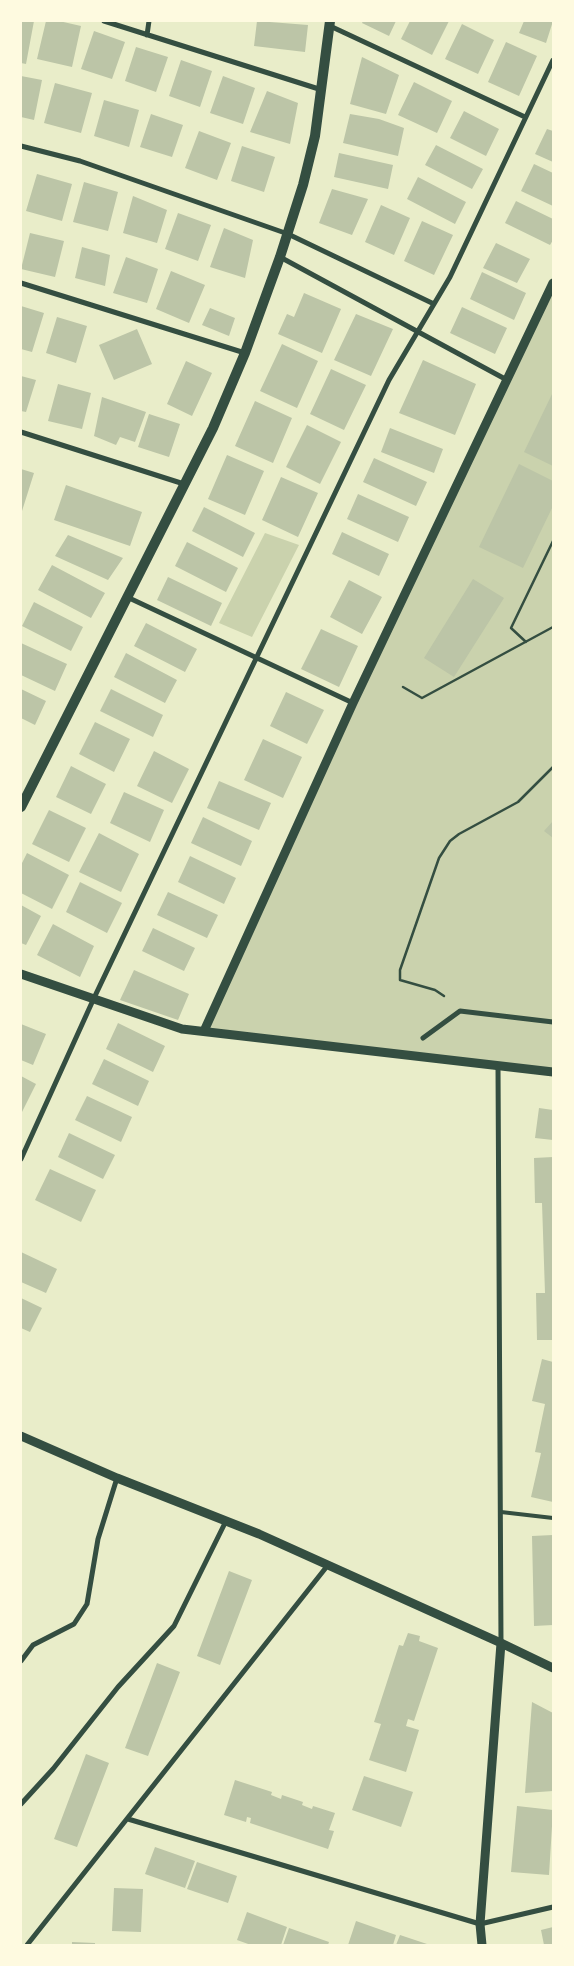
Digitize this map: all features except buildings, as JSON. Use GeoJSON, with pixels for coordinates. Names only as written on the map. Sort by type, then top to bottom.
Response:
{"type":"FeatureCollection","features":[{"type":"Feature","properties":{"kind":"main road"},"geometry":{"type":"LineString","coordinates":[[21,807],[126,596],[184,485],[245,353],[288,234],[315,136],[330,24]]}},
{"type":"Feature","properties":{"kind":"street"},"geometry":{"type":"LineString","coordinates":[[104,21],[322,90]]}},
{"type":"Feature","properties":{"kind":"street"},"geometry":{"type":"LineString","coordinates":[[147,35],[149,21]]}},
{"type":"Feature","properties":{"kind":"street"},"geometry":{"type":"LineString","coordinates":[[330,24],[525,117]]}},
{"type":"Feature","properties":{"kind":"street"},"geometry":{"type":"LineString","coordinates":[[21,1159],[94,998],[389,380],[450,276],[553,60]]}},
{"type":"Feature","properties":{"kind":"street"},"geometry":{"type":"LineString","coordinates":[[21,146],[80,161],[288,234],[434,304]]}},
{"type":"Feature","properties":{"kind":"street"},"geometry":{"type":"LineString","coordinates":[[280,258],[507,380]]}},
{"type":"Feature","properties":{"kind":"street"},"geometry":{"type":"LineString","coordinates":[[21,283],[245,353]]}},
{"type":"Feature","properties":{"kind":"street"},"geometry":{"type":"LineString","coordinates":[[204,1031],[352,703],[553,283]]}},
{"type":"Feature","properties":{"kind":"street"},"geometry":{"type":"LineString","coordinates":[[21,432],[184,485]]}},
{"type":"Feature","properties":{"kind":"street"},"geometry":{"type":"LineString","coordinates":[[126,596],[352,703]]}},
{"type":"Feature","properties":{"kind":"street"},"geometry":{"type":"LineString","coordinates":[[21,974],[182,1029],[553,1072]]}},
{"type":"Feature","properties":{"kind":"street"},"geometry":{"type":"LineString","coordinates":[[423,1038],[460,1011],[553,1022]]}},
{"type":"Feature","properties":{"kind":"street"},"geometry":{"type":"LineString","coordinates":[[482,1945],[480,1924],[501,1642],[498,1066]]}},
{"type":"Feature","properties":{"kind":"street"},"geometry":{"type":"LineString","coordinates":[[21,1436],[117,1478],[226,1520],[501,1642],[553,1668]]}},
{"type":"Feature","properties":{"kind":"street"},"geometry":{"type":"LineString","coordinates":[[21,1661],[33,1645],[74,1624],[87,1604],[98,1539],[117,1478]]}},
{"type":"Feature","properties":{"kind":"street"},"geometry":{"type":"LineString","coordinates":[[21,1804],[53,1769],[118,1687],[174,1626],[226,1520]]}},
{"type":"Feature","properties":{"kind":"street"},"geometry":{"type":"LineString","coordinates":[[27,1945],[328,1565]]}},
{"type":"Feature","properties":{"kind":"street"},"geometry":{"type":"LineString","coordinates":[[128,1819],[480,1924],[553,1907]]}},
{"type":"Feature","properties":{"kind":"lane"},"geometry":{"type":"LineString","coordinates":[[501,1512],[553,1518]]}},
{"type":"Feature","properties":{"kind":"path"},"geometry":{"type":"LineString","coordinates":[[526,642],[511,628],[553,541]]}},
{"type":"Feature","properties":{"kind":"path"},"geometry":{"type":"LineString","coordinates":[[403,687],[422,698],[553,627]]}},
{"type":"Feature","properties":{"kind":"path"},"geometry":{"type":"LineString","coordinates":[[444,996],[400,980],[400,970],[439,858],[450,841],[459,834],[518,802],[553,767]]}},
{"type":"Feature","properties":{"kind":"green space"},"geometry":{"type":"Polygon","coordinates":[[[553,283],[553,1072],[204,1031],[553,283]]]}},
{"type":"Feature","properties":{"kind":"green space"},"geometry":{"type":"Polygon","coordinates":[[[265,533],[299,545],[252,637],[219,623],[265,533]]]}}]}
